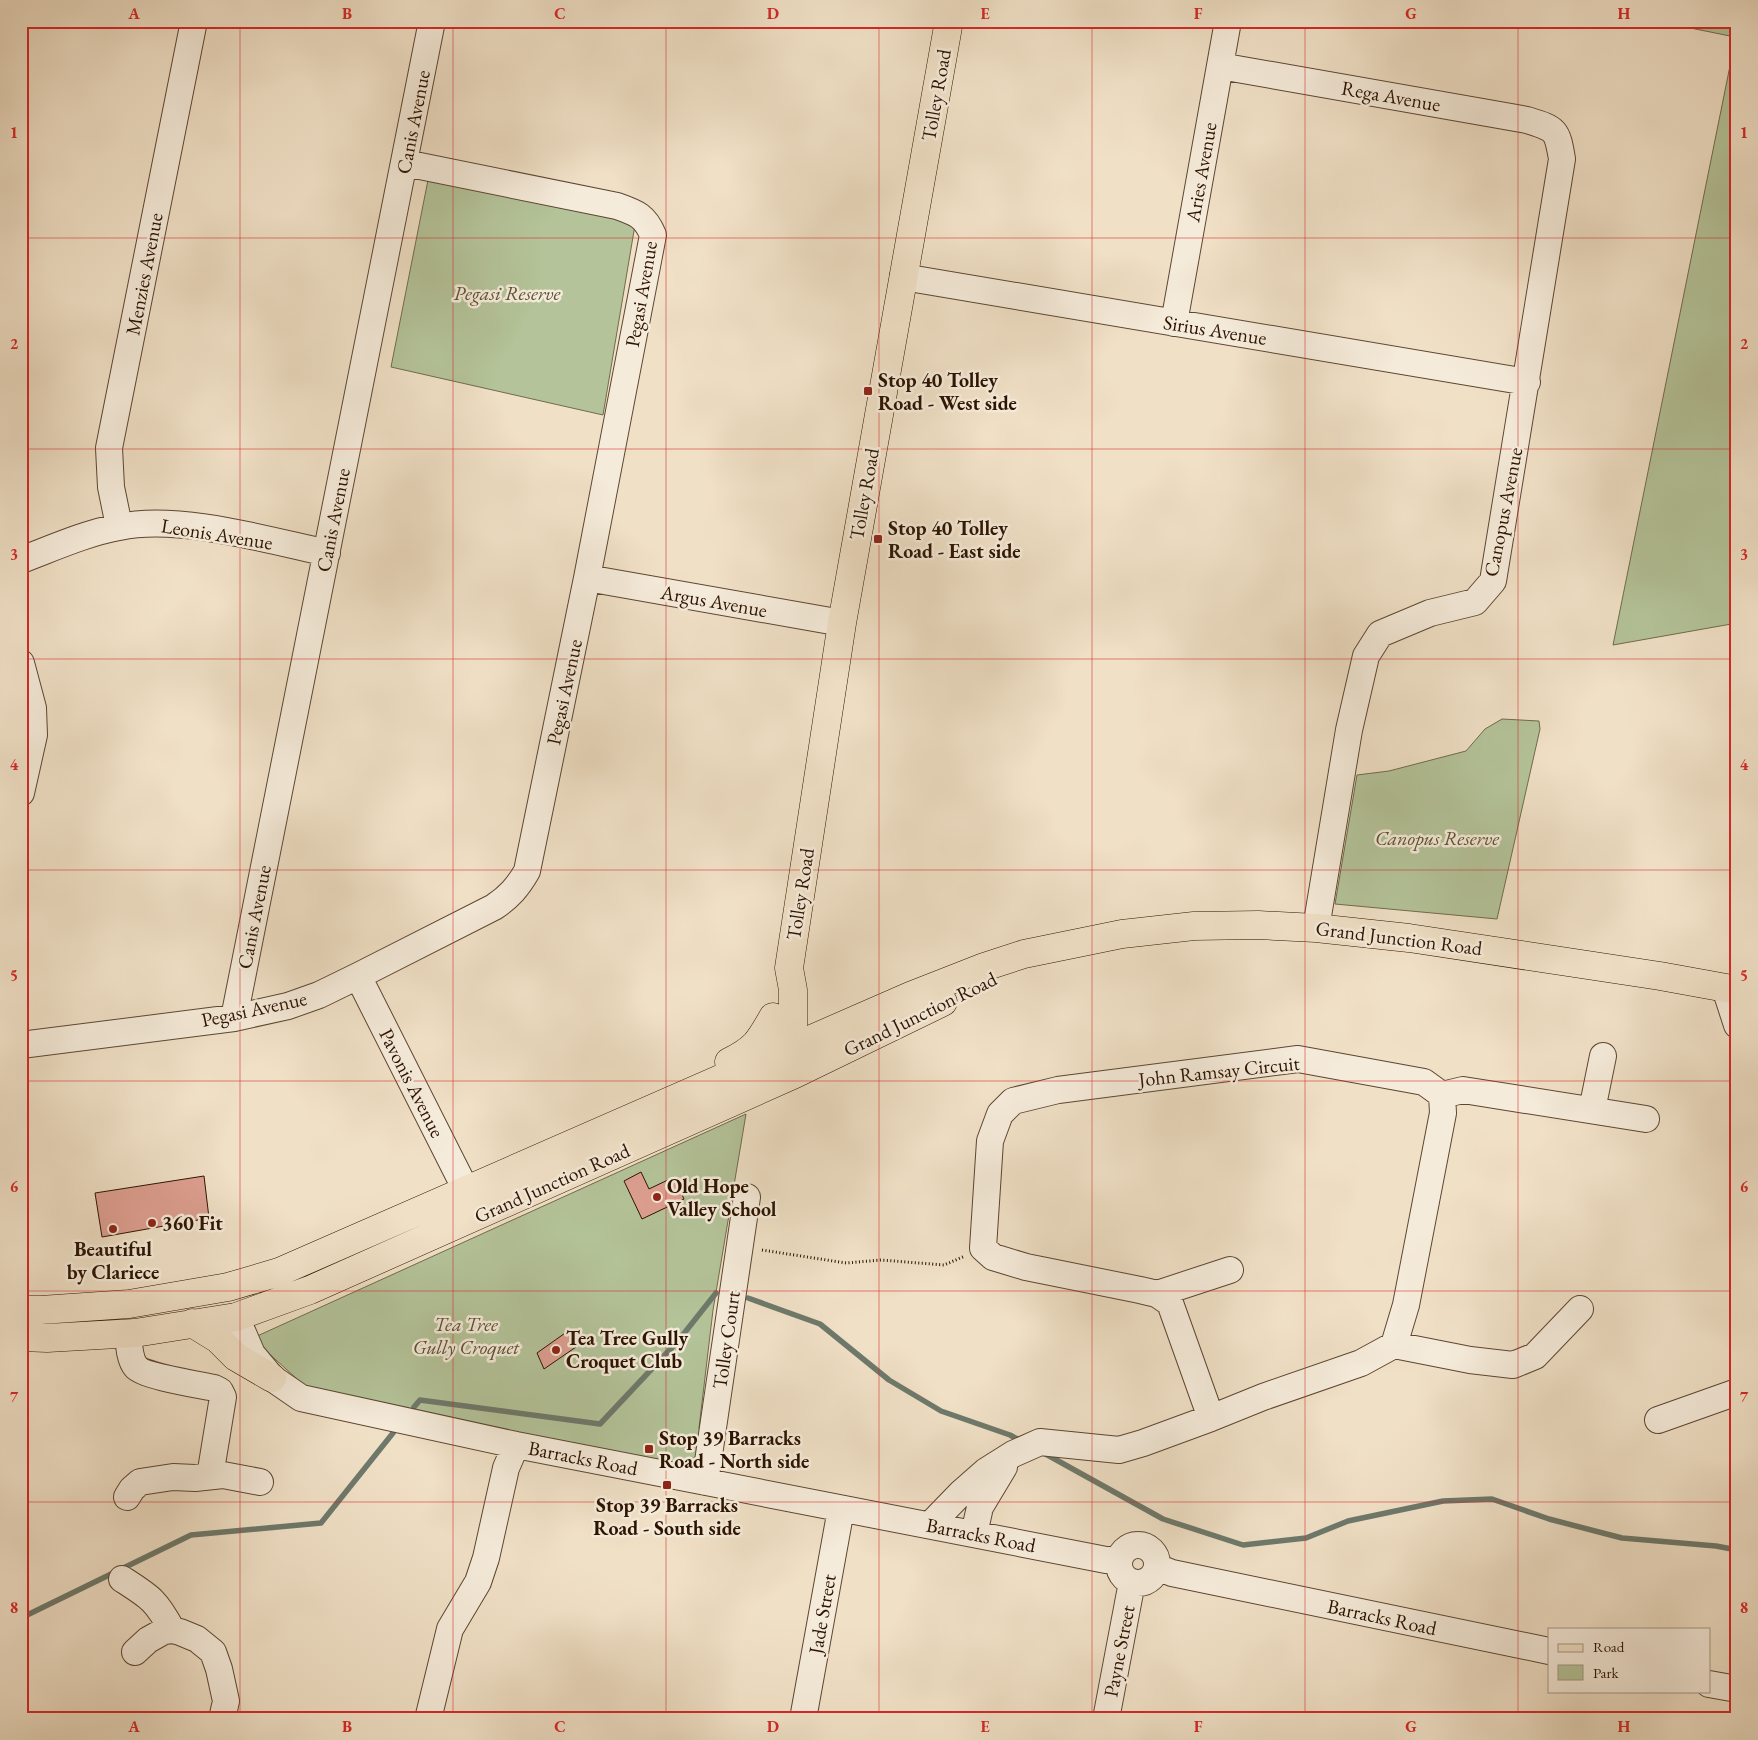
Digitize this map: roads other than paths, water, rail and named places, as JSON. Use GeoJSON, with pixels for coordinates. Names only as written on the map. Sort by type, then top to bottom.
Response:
{"type":"FeatureCollection","features":[{"type":"Feature","properties":{"kind":"main road","name":"Tolley Road"},"geometry":{"type":"LineString","coordinates":[[791,1062],[778,1043],[783,1012],[793,990],[789,968],[842,623],[949,21]]}},
{"type":"Feature","properties":{"kind":"main road","name":"Grand Junction Road"},"geometry":{"type":"LineString","coordinates":[[21,1337],[47,1338],[128,1333],[236,1317],[310,1290],[479,1215],[791,1062],[840,1028],[910,996],[984,967],[1024,954],[1122,934],[1194,926],[1258,924],[1316,928],[1409,938],[1505,952],[1731,989]]}},
{"type":"Feature","properties":{"kind":"main road","name":"Grand Junction Road"},"geometry":{"type":"LineString","coordinates":[[21,1310],[124,1305],[228,1287],[279,1272],[605,1129],[791,1062],[928,1009],[1060,948]]}},
{"type":"Feature","properties":{"kind":"main road"},"geometry":{"type":"LineString","coordinates":[[605,1129],[623,1111],[748,1051],[762,1038],[783,1012],[812,1018],[840,1028]]}},
{"type":"Feature","properties":{"kind":"main road"},"geometry":{"type":"LineString","coordinates":[[466,1190],[479,1215]]}},
{"type":"Feature","properties":{"kind":"main road"},"geometry":{"type":"LineString","coordinates":[[228,1287],[236,1317]]}},
{"type":"Feature","properties":{"kind":"main road"},"geometry":{"type":"LineString","coordinates":[[192,1323],[218,1339],[236,1357],[272,1378]]}},
{"type":"Feature","properties":{"kind":"street","name":"Menzies Avenue"},"geometry":{"type":"LineString","coordinates":[[119,526],[111,486],[108,448],[194,21]]}},
{"type":"Feature","properties":{"kind":"street","name":"Canis Avenue"},"geometry":{"type":"LineString","coordinates":[[234,1018],[432,21]]}},
{"type":"Feature","properties":{"kind":"street","name":"Aries Avenue"},"geometry":{"type":"LineString","coordinates":[[1174,324],[1228,21]]}},
{"type":"Feature","properties":{"kind":"street","name":"Rega Avenue"},"geometry":{"type":"LineString","coordinates":[[1220,66],[1526,120],[1547,126],[1558,137]]}},
{"type":"Feature","properties":{"kind":"street","name":"Canopus Avenue"},"geometry":{"type":"LineString","coordinates":[[1316,928],[1350,730],[1366,656],[1380,634],[1430,613],[1475,602],[1492,581],[1527,382],[1562,159],[1558,137]]}},
{"type":"Feature","properties":{"kind":"street","name":"Pegasi Avenue"},"geometry":{"type":"LineString","coordinates":[[22,1040],[234,1018],[288,1006],[319,995],[494,907],[507,898],[519,885],[526,871],[587,578],[653,235],[647,221],[634,212],[618,206],[405,163]]}},
{"type":"Feature","properties":{"kind":"street","name":"Sirius Avenue"},"geometry":{"type":"LineString","coordinates":[[903,277],[1527,382]]}},
{"type":"Feature","properties":{"kind":"street","name":"Leonis Avenue"},"geometry":{"type":"LineString","coordinates":[[21,560],[119,526],[156,523],[195,527],[327,553]]}},
{"type":"Feature","properties":{"kind":"street","name":"Argus Avenue"},"geometry":{"type":"LineString","coordinates":[[587,578],[842,623]]}},
{"type":"Feature","properties":{"kind":"street"},"geometry":{"type":"LineString","coordinates":[[21,663],[33,708],[34,735],[21,793]]}},
{"type":"Feature","properties":{"kind":"street","name":"Pavonis Avenue"},"geometry":{"type":"LineString","coordinates":[[358,976],[466,1190]]}},
{"type":"Feature","properties":{"kind":"street"},"geometry":{"type":"LineString","coordinates":[[1731,989],[1737,1025]]}},
{"type":"Feature","properties":{"kind":"street"},"geometry":{"type":"LineString","coordinates":[[1592,1110],[1603,1056]]}},
{"type":"Feature","properties":{"kind":"street","name":"John Ramsay Circuit"},"geometry":{"type":"LineString","coordinates":[[1157,1294],[1026,1268],[993,1257],[983,1248],[990,1141],[1000,1114],[1013,1101],[1058,1090],[1298,1059],[1424,1082],[1442,1095]]}},
{"type":"Feature","properties":{"kind":"street"},"geometry":{"type":"LineString","coordinates":[[1394,1345],[1406,1305],[1443,1113],[1442,1095],[1463,1090],[1646,1119]]}},
{"type":"Feature","properties":{"kind":"street","name":"Tolley Court"},"geometry":{"type":"LineString","coordinates":[[705,1482],[747,1197]]}},
{"type":"Feature","properties":{"kind":"street"},"geometry":{"type":"LineString","coordinates":[[1157,1294],[1230,1270]]}},
{"type":"Feature","properties":{"kind":"street"},"geometry":{"type":"LineString","coordinates":[[1157,1294],[1170,1303],[1211,1418]]}},
{"type":"Feature","properties":{"kind":"street"},"geometry":{"type":"LineString","coordinates":[[930,1525],[961,1493],[986,1472],[1023,1449],[1119,1450],[1144,1443],[1263,1397],[1361,1364],[1394,1345],[1470,1360],[1513,1364],[1535,1356],[1580,1309]]}},
{"type":"Feature","properties":{"kind":"street","name":"Barracks Road"},"geometry":{"type":"LineString","coordinates":[[236,1317],[252,1354],[272,1378],[301,1398],[516,1444],[841,1509],[1106,1560],[1119,1560]]}},
{"type":"Feature","properties":{"kind":"street"},"geometry":{"type":"LineString","coordinates":[[128,1333],[133,1361],[137,1369],[149,1374],[214,1388],[220,1391],[223,1398],[210,1476]]}},
{"type":"Feature","properties":{"kind":"street"},"geometry":{"type":"LineString","coordinates":[[1658,1420],[1737,1392]]}},
{"type":"Feature","properties":{"kind":"street"},"geometry":{"type":"LineString","coordinates":[[428,1719],[450,1629],[478,1582],[486,1558],[506,1468],[516,1444]]}},
{"type":"Feature","properties":{"kind":"street"},"geometry":{"type":"LineString","coordinates":[[974,1534],[980,1507],[1023,1449]]}},
{"type":"Feature","properties":{"kind":"street"},"geometry":{"type":"LineString","coordinates":[[127,1497],[132,1488],[140,1482],[173,1477],[195,1478],[223,1475],[260,1482]]}},
{"type":"Feature","properties":{"kind":"street","name":"Jade Street"},"geometry":{"type":"LineString","coordinates":[[803,1719],[841,1509]]}},
{"type":"Feature","properties":{"kind":"street"},"geometry":{"type":"LineString","coordinates":[[1134,1544],[1142,1544],[1149,1547],[1154,1553],[1157,1567],[1151,1578],[1139,1583],[1132,1582],[1121,1574],[1119,1560],[1121,1553],[1127,1547],[1134,1544]]}},
{"type":"Feature","properties":{"kind":"street","name":"Barracks Road"},"geometry":{"type":"LineString","coordinates":[[1157,1567],[1172,1574],[1548,1651]]}},
{"type":"Feature","properties":{"kind":"street"},"geometry":{"type":"LineString","coordinates":[[122,1579],[148,1595],[156,1603],[172,1630]]}},
{"type":"Feature","properties":{"kind":"street","name":"Payne Street"},"geometry":{"type":"LineString","coordinates":[[1106,1719],[1132,1582]]}},
{"type":"Feature","properties":{"kind":"street"},"geometry":{"type":"LineString","coordinates":[[135,1652],[148,1640],[164,1631],[172,1630],[197,1639],[212,1652],[219,1669],[224,1710]]}},
{"type":"Feature","properties":{"kind":"street"},"geometry":{"type":"LineString","coordinates":[[1710,1684],[1737,1689]]}},
{"type":"Feature","properties":{"kind":"waterway"},"geometry":{"type":"LineString","coordinates":[[414,1407],[420,1400],[600,1424],[678,1341],[716,1293]]}},
{"type":"Feature","properties":{"kind":"waterway"},"geometry":{"type":"LineString","coordinates":[[748,1298],[820,1324],[889,1380],[941,1411],[1010,1435],[1023,1442]]}},
{"type":"Feature","properties":{"kind":"waterway"},"geometry":{"type":"LineString","coordinates":[[21,1618],[191,1535],[321,1523],[393,1433]]}},
{"type":"Feature","properties":{"kind":"waterway"},"geometry":{"type":"LineString","coordinates":[[1042,1452],[1163,1519],[1243,1545],[1306,1538],[1348,1521],[1443,1501],[1492,1499],[1549,1519],[1622,1538],[1716,1546],[1737,1550]]}},
{"type":"Feature","properties":{"kind":"place","name":"Stop 40 Tolley Road - West side"},"geometry":{"type":"Point","coordinates":[868,391]}},
{"type":"Feature","properties":{"kind":"place","name":"Stop 40 Tolley Road - East side"},"geometry":{"type":"Point","coordinates":[878,539]}},
{"type":"Feature","properties":{"kind":"place","name":"Old Hope Valley School"},"geometry":{"type":"Point","coordinates":[657,1197]}},
{"type":"Feature","properties":{"kind":"place","name":"360 Fit"},"geometry":{"type":"Point","coordinates":[152,1223]}},
{"type":"Feature","properties":{"kind":"place","name":"Beautiful by Clariece"},"geometry":{"type":"Point","coordinates":[113,1229]}},
{"type":"Feature","properties":{"kind":"place","name":"Tea Tree Gully Croquet Club"},"geometry":{"type":"Point","coordinates":[556,1350]}},
{"type":"Feature","properties":{"kind":"place","name":"Stop 39 Barracks Road - North side"},"geometry":{"type":"Point","coordinates":[649,1449]}},
{"type":"Feature","properties":{"kind":"place","name":"Stop 39 Barracks Road - South side"},"geometry":{"type":"Point","coordinates":[667,1485]}},
{"type":"Feature","properties":{"kind":"park label","name":"Pegasi Reserve"},"geometry":{"type":"Point","coordinates":[507,293]}},
{"type":"Feature","properties":{"kind":"park label","name":"Canopus Reserve"},"geometry":{"type":"Point","coordinates":[1437,838]}},
{"type":"Feature","properties":{"kind":"park label","name":"Tea Tree Gully Croquet"},"geometry":{"type":"Point","coordinates":[466,1336]}}]}
